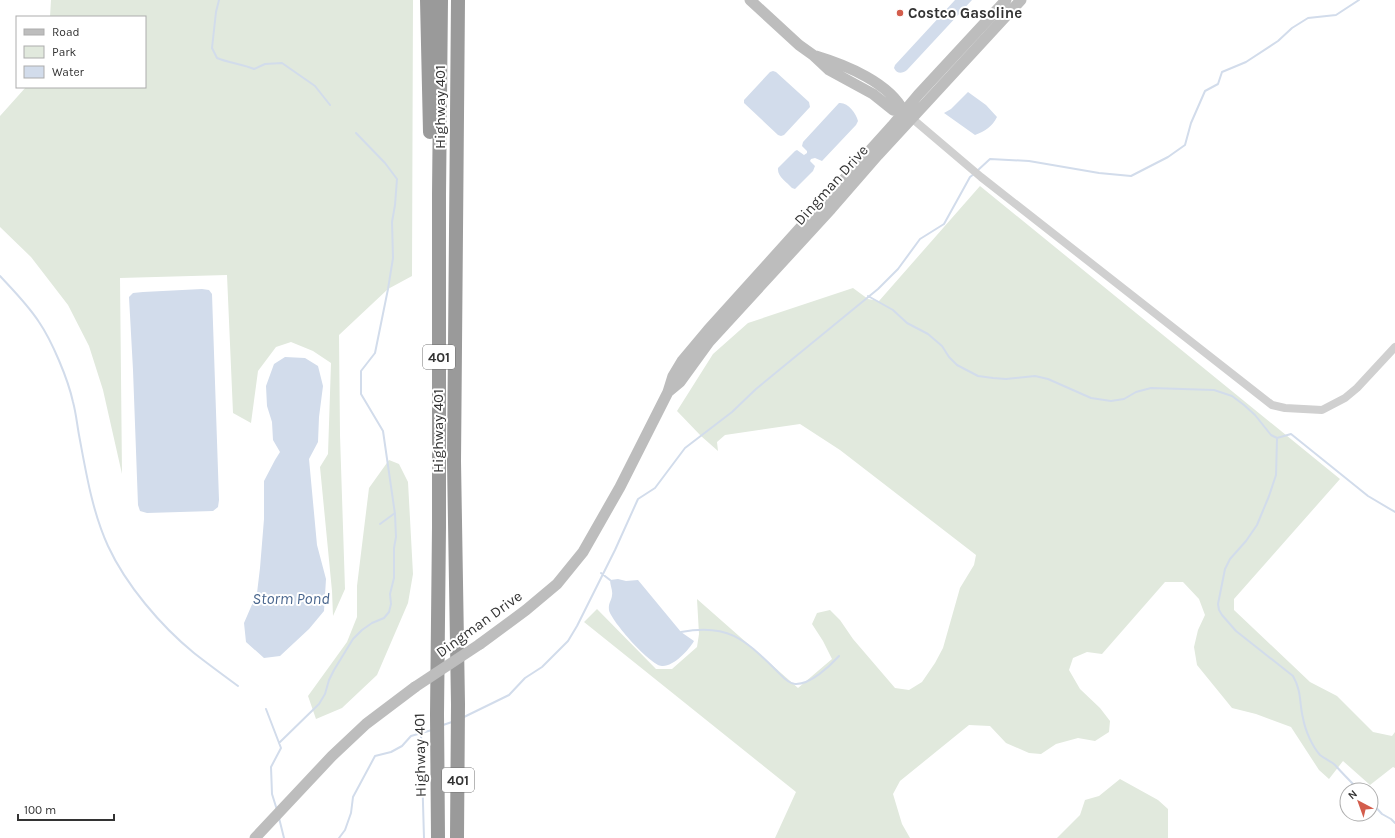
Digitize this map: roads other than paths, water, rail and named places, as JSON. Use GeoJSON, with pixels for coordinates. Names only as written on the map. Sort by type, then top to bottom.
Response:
{"type":"FeatureCollection","features":[{"type":"Feature","properties":{"kind":"highway"},"geometry":{"type":"LineString","coordinates":[[427,0],[431,174],[439,194]]}},
{"type":"Feature","properties":{"kind":"highway","name":"Highway 401"},"geometry":{"type":"LineString","coordinates":[[438,838],[437,714],[441,0]]}},
{"type":"Feature","properties":{"kind":"highway","name":"Highway 401"},"geometry":{"type":"LineString","coordinates":[[457,838],[458,704],[454,461],[458,0]]}},
{"type":"Feature","properties":{"kind":"main road"},"geometry":{"type":"LineString","coordinates":[[750,0],[799,45],[812,54],[834,61],[881,86],[900,102],[908,116]]}},
{"type":"Feature","properties":{"kind":"main road","name":"Dingman Drive"},"geometry":{"type":"LineString","coordinates":[[908,116],[918,95],[1006,0]]}},
{"type":"Feature","properties":{"kind":"main road","name":"Dingman Drive"},"geometry":{"type":"LineString","coordinates":[[255,838],[332,756],[361,730],[415,687],[480,644],[526,610],[557,584],[583,552],[620,487],[668,392],[673,376],[682,360],[708,330],[908,116],[1021,0]]}},
{"type":"Feature","properties":{"kind":"street"},"geometry":{"type":"LineString","coordinates":[[908,116],[981,177],[1272,405],[1285,408],[1322,410],[1346,398],[1395,347]]}},
{"type":"Feature","properties":{"kind":"water"},"geometry":{"type":"Polygon","coordinates":[[[955,0],[972,0],[907,70],[901,73],[898,72],[894,68],[895,65],[955,0]]]}},
{"type":"Feature","properties":{"kind":"water"},"geometry":{"type":"Polygon","coordinates":[[[773,71],[809,102],[810,107],[784,135],[781,136],[778,135],[744,103],[744,100],[770,72],[773,71]]]}},
{"type":"Feature","properties":{"kind":"water"},"geometry":{"type":"Polygon","coordinates":[[[968,92],[986,105],[997,117],[988,128],[975,135],[944,113],[951,109],[968,92]]]}},
{"type":"Feature","properties":{"kind":"water"},"geometry":{"type":"Polygon","coordinates":[[[839,103],[845,104],[853,112],[858,121],[856,125],[822,161],[815,158],[811,159],[810,161],[815,166],[813,171],[795,189],[792,188],[781,177],[778,168],[795,151],[797,150],[804,155],[807,153],[802,146],[803,142],[839,103]]]}},
{"type":"Feature","properties":{"kind":"water"},"geometry":{"type":"Polygon","coordinates":[[[202,289],[209,290],[212,294],[218,507],[213,511],[147,513],[140,511],[138,505],[129,297],[133,293],[202,289]]]}},
{"type":"Feature","properties":{"kind":"water","name":"Storm Pond"},"geometry":{"type":"Polygon","coordinates":[[[285,357],[305,358],[318,366],[323,386],[319,417],[318,442],[309,459],[317,545],[326,579],[324,611],[309,629],[280,656],[264,658],[246,642],[244,623],[257,593],[264,519],[264,481],[280,452],[273,440],[272,422],[267,406],[266,386],[274,364],[285,357]]]}},
{"type":"Feature","properties":{"kind":"water"},"geometry":{"type":"Polygon","coordinates":[[[618,579],[626,581],[638,580],[681,632],[694,641],[685,653],[676,661],[666,666],[662,666],[649,659],[624,633],[611,616],[609,610],[612,597],[610,580],[618,579]]]}},
{"type":"Feature","properties":{"kind":"waterway"},"geometry":{"type":"LineString","coordinates":[[219,0],[216,12],[212,48],[217,58],[254,69],[265,64],[282,63],[315,86],[330,105]]}},
{"type":"Feature","properties":{"kind":"waterway"},"geometry":{"type":"LineString","coordinates":[[977,171],[990,159],[1029,161],[1099,173],[1131,176],[1168,157],[1185,145],[1191,123],[1205,91],[1218,84],[1222,72],[1246,62],[1278,41],[1292,28],[1308,18],[1336,15],[1359,0]]}},
{"type":"Feature","properties":{"kind":"waterway"},"geometry":{"type":"LineString","coordinates":[[279,743],[319,704],[325,694],[334,670],[353,639],[372,623],[384,618],[389,612],[391,604],[390,594],[394,578],[394,548],[396,537],[395,514],[383,431],[361,394],[361,371],[375,353],[388,289],[393,258],[392,222],[397,179],[385,163],[356,133]]}},
{"type":"Feature","properties":{"kind":"waterway"},"geometry":{"type":"LineString","coordinates":[[464,717],[509,695],[525,678],[542,667],[568,641],[615,550],[638,499],[655,488],[685,448],[732,412],[756,389],[878,289],[898,269],[920,239],[944,224],[970,177],[974,174]]}},
{"type":"Feature","properties":{"kind":"waterway"},"geometry":{"type":"LineString","coordinates":[[0,276],[35,316],[49,339],[59,360],[71,393],[90,491],[102,533],[124,575],[145,604],[169,630],[194,653],[238,686]]}},
{"type":"Feature","properties":{"kind":"waterway"},"geometry":{"type":"LineString","coordinates":[[868,296],[893,310],[907,323],[928,334],[942,346],[949,357],[957,365],[978,376],[1006,379],[1035,376],[1048,379],[1091,398],[1111,401],[1124,399],[1136,392],[1151,388],[1214,390],[1232,396],[1255,415],[1271,435],[1277,438],[1291,434],[1368,496],[1395,512]]}},
{"type":"Feature","properties":{"kind":"waterway"},"geometry":{"type":"LineString","coordinates":[[1277,439],[1276,475],[1269,496],[1257,525],[1246,541],[1230,559],[1225,569],[1218,604],[1219,610],[1236,631],[1293,676],[1299,692],[1305,728],[1309,738],[1320,755],[1332,762],[1351,782]]}},
{"type":"Feature","properties":{"kind":"waterway"},"geometry":{"type":"LineString","coordinates":[[380,524],[395,513]]}},
{"type":"Feature","properties":{"kind":"waterway"},"geometry":{"type":"LineString","coordinates":[[601,573],[610,580]]}},
{"type":"Feature","properties":{"kind":"waterway"},"geometry":{"type":"LineString","coordinates":[[681,632],[711,630],[734,636],[765,659],[792,684],[801,683],[813,678],[825,670],[839,656]]}},
{"type":"Feature","properties":{"kind":"waterway"},"geometry":{"type":"LineString","coordinates":[[266,709],[281,748],[271,767],[272,794],[277,810]]}},
{"type":"Feature","properties":{"kind":"waterway"},"geometry":{"type":"LineString","coordinates":[[443,725],[452,722]]}},
{"type":"Feature","properties":{"kind":"waterway"},"geometry":{"type":"LineString","coordinates":[[339,838],[345,830],[351,813],[353,797],[375,756],[391,752],[402,746],[411,736],[432,730]]}},
{"type":"Feature","properties":{"kind":"waterway"},"geometry":{"type":"LineString","coordinates":[[421,734],[424,838]]}},
{"type":"Feature","properties":{"kind":"waterway"},"geometry":{"type":"LineString","coordinates":[[1379,811],[1395,823]]}},
{"type":"Feature","properties":{"kind":"waterway"},"geometry":{"type":"LineString","coordinates":[[279,818],[284,838]]}},
{"type":"Feature","properties":{"kind":"place","name":"Costco Gasoline"},"geometry":{"type":"Point","coordinates":[900,13]}}]}
